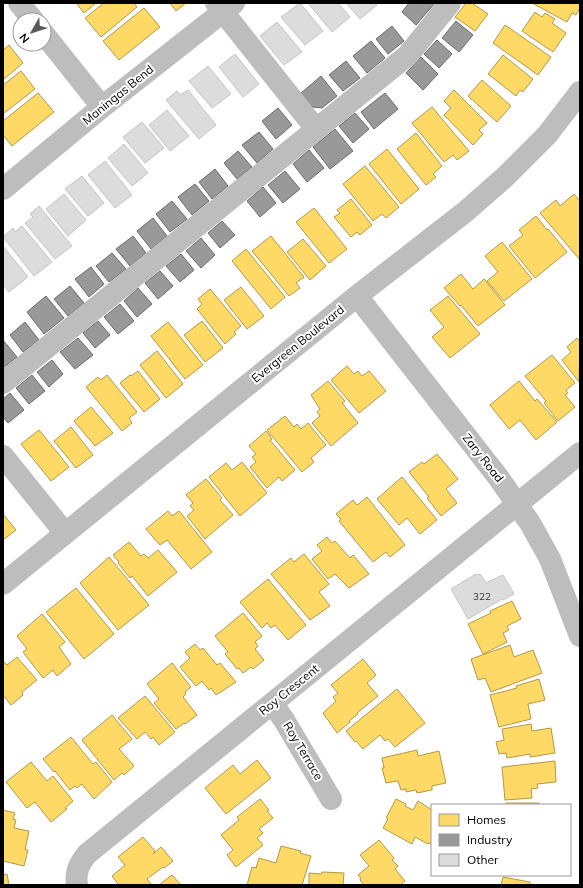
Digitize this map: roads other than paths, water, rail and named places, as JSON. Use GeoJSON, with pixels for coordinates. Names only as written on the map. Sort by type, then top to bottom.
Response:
{"type":"FeatureCollection","features":[{"type":"Feature","properties":{"kind":"street"},"geometry":{"type":"LineString","coordinates":[[19,3],[26,12]]}},
{"type":"Feature","properties":{"kind":"street"},"geometry":{"type":"LineString","coordinates":[[3,383],[408,55],[450,3]]}},
{"type":"Feature","properties":{"kind":"street"},"geometry":{"type":"LineString","coordinates":[[224,6],[316,129]]}},
{"type":"Feature","properties":{"kind":"street","name":"Maningas Bend"},"geometry":{"type":"LineString","coordinates":[[3,189],[224,6]]}},
{"type":"Feature","properties":{"kind":"street"},"geometry":{"type":"LineString","coordinates":[[52,44],[102,107]]}},
{"type":"Feature","properties":{"kind":"street","name":"Evergreen Boulevard"},"geometry":{"type":"LineString","coordinates":[[3,584],[357,296],[465,212],[506,176],[547,135],[580,92]]}},
{"type":"Feature","properties":{"kind":"street","name":"Zary Road"},"geometry":{"type":"LineString","coordinates":[[357,296],[498,477],[533,527],[550,559],[580,636]]}},
{"type":"Feature","properties":{"kind":"street","name":"Roy Crescent"},"geometry":{"type":"LineString","coordinates":[[77,885],[75,877],[79,864],[88,854],[580,454]]}},
{"type":"Feature","properties":{"kind":"street"},"geometry":{"type":"LineString","coordinates":[[3,456],[65,534]]}},
{"type":"Feature","properties":{"kind":"street","name":"Roy Terrace"},"geometry":{"type":"LineString","coordinates":[[273,704],[332,799]]}}]}
